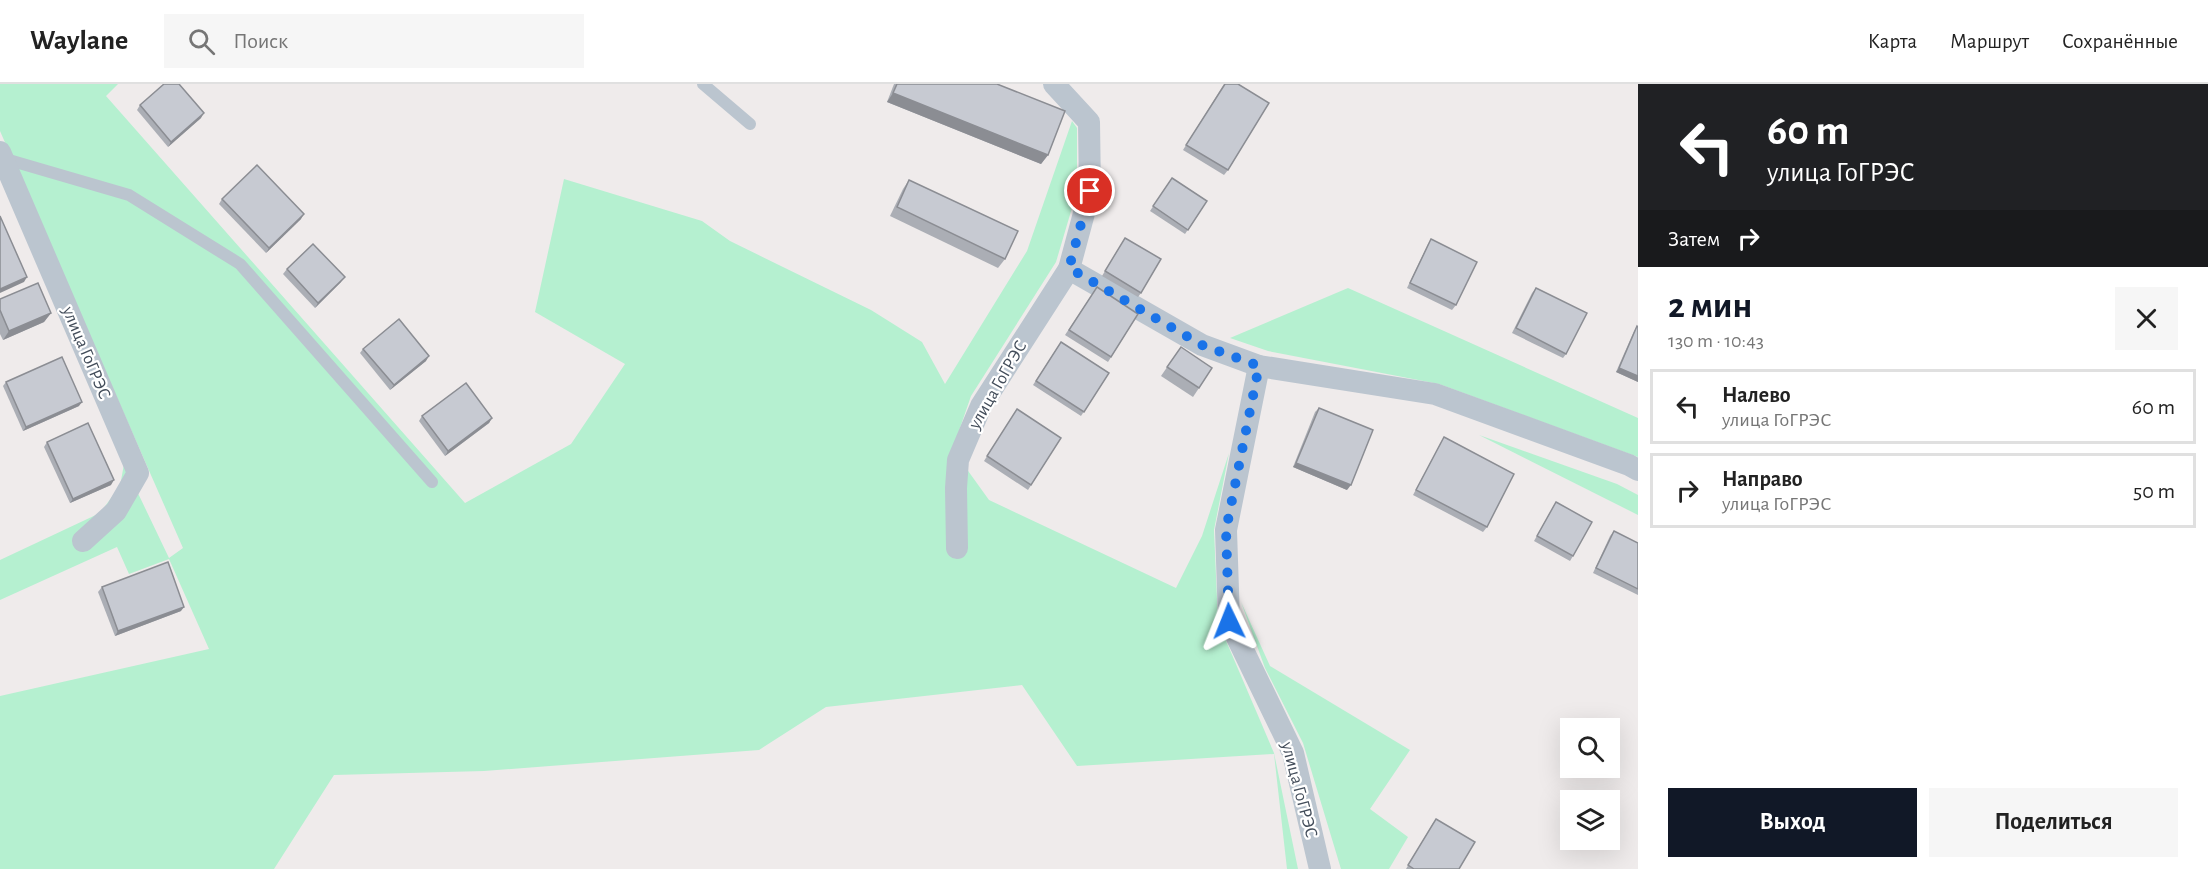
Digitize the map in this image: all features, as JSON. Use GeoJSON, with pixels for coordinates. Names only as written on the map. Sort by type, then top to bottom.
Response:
{"type":"FeatureCollection","features":[{"type":"Feature","properties":{"kind":"street","name":"улица ГоГРЭС"},"geometry":{"type":"LineString","coordinates":[[957,548],[958,460],[981,406],[1069,268],[1090,191],[1089,122],[1054,84]]}},
{"type":"Feature","properties":{"kind":"street","name":"улица ГоГРЭС"},"geometry":{"type":"LineString","coordinates":[[1,155],[138,473],[116,511],[83,541]]}},
{"type":"Feature","properties":{"kind":"street"},"geometry":{"type":"LineString","coordinates":[[1069,268],[1202,345],[1259,366],[1435,394],[1638,470]]}},
{"type":"Feature","properties":{"kind":"street","name":"улица ГоГРЭС"},"geometry":{"type":"LineString","coordinates":[[1259,366],[1226,530],[1229,621],[1293,753],[1320,869]]}},
{"type":"Feature","properties":{"kind":"lane"},"geometry":{"type":"LineString","coordinates":[[703,84],[750,124]]}},
{"type":"Feature","properties":{"kind":"lane"},"geometry":{"type":"LineString","coordinates":[[1,155],[129,195],[240,264],[432,482]]}},
{"type":"Feature","properties":{"kind":"green space"},"geometry":{"type":"Polygon","coordinates":[[[0,84],[118,84],[106,96],[465,503],[571,444],[625,364],[535,312],[564,179],[702,221],[730,241],[871,310],[922,342],[945,384],[1027,251],[1072,121],[1077,128],[1077,191],[1056,262],[971,396],[951,454],[966,468],[989,500],[1176,588],[1202,536],[1229,453],[1214,530],[1218,622],[1274,753],[1298,869],[1287,869],[1274,754],[1077,766],[1022,685],[826,707],[759,750],[484,771],[334,775],[274,869],[0,869],[0,696],[209,649],[169,559],[129,574],[117,547],[0,600],[0,560],[100,513],[120,486],[124,464],[169,558],[183,548],[0,131],[0,84]]]}},
{"type":"Feature","properties":{"kind":"green space"},"geometry":{"type":"Polygon","coordinates":[[[1348,288],[1638,418],[1638,457],[1439,384],[1268,351],[1230,338],[1348,288]]]}},
{"type":"Feature","properties":{"kind":"green space"},"geometry":{"type":"Polygon","coordinates":[[[1479,435],[1617,484],[1638,495],[1638,515],[1479,435]]]}},
{"type":"Feature","properties":{"kind":"green space"},"geometry":{"type":"Polygon","coordinates":[[[1241,602],[1270,666],[1410,750],[1370,809],[1408,837],[1389,869],[1341,869],[1303,743],[1265,668],[1241,602]]]}},
{"type":"Feature","properties":{"kind":"building"},"geometry":{"type":"Polygon","coordinates":[[[164,84],[179,84],[204,113],[171,142],[140,105],[164,84]]]}},
{"type":"Feature","properties":{"kind":"building"},"geometry":{"type":"Polygon","coordinates":[[[897,84],[997,84],[1065,111],[1048,155],[893,93],[897,84]]]}},
{"type":"Feature","properties":{"kind":"building"},"geometry":{"type":"Polygon","coordinates":[[[1225,84],[1238,84],[1269,103],[1228,170],[1186,145],[1225,84]]]}},
{"type":"Feature","properties":{"kind":"building"},"geometry":{"type":"Polygon","coordinates":[[[257,165],[304,214],[269,248],[222,199],[257,165]]]}},
{"type":"Feature","properties":{"kind":"building"},"geometry":{"type":"Polygon","coordinates":[[[1172,178],[1207,201],[1188,230],[1153,206],[1172,178]]]}},
{"type":"Feature","properties":{"kind":"building"},"geometry":{"type":"Polygon","coordinates":[[[909,180],[1018,231],[1005,259],[897,207],[909,180]]]}},
{"type":"Feature","properties":{"kind":"building"},"geometry":{"type":"Polygon","coordinates":[[[0,216],[27,277],[0,289],[0,216]]]}},
{"type":"Feature","properties":{"kind":"building"},"geometry":{"type":"Polygon","coordinates":[[[1125,238],[1161,259],[1141,293],[1105,271],[1125,238]]]}},
{"type":"Feature","properties":{"kind":"building"},"geometry":{"type":"Polygon","coordinates":[[[1431,239],[1477,262],[1456,305],[1410,283],[1431,239]]]}},
{"type":"Feature","properties":{"kind":"building"},"geometry":{"type":"Polygon","coordinates":[[[313,244],[345,277],[318,303],[287,269],[313,244]]]}},
{"type":"Feature","properties":{"kind":"building"},"geometry":{"type":"Polygon","coordinates":[[[38,283],[51,313],[9,331],[0,310],[0,299],[38,283]]]}},
{"type":"Feature","properties":{"kind":"building"},"geometry":{"type":"Polygon","coordinates":[[[1097,287],[1138,314],[1111,357],[1069,330],[1097,287]]]}},
{"type":"Feature","properties":{"kind":"building"},"geometry":{"type":"Polygon","coordinates":[[[1536,288],[1587,313],[1566,354],[1516,328],[1536,288]]]}},
{"type":"Feature","properties":{"kind":"building"},"geometry":{"type":"Polygon","coordinates":[[[399,319],[429,356],[394,385],[363,349],[399,319]]]}},
{"type":"Feature","properties":{"kind":"building"},"geometry":{"type":"Polygon","coordinates":[[[1638,327],[1638,376],[1619,368],[1638,327]]]}},
{"type":"Feature","properties":{"kind":"building"},"geometry":{"type":"Polygon","coordinates":[[[1061,342],[1109,373],[1084,412],[1036,381],[1061,342]]]}},
{"type":"Feature","properties":{"kind":"building"},"geometry":{"type":"Polygon","coordinates":[[[1181,347],[1212,368],[1199,388],[1167,367],[1181,347]]]}},
{"type":"Feature","properties":{"kind":"building"},"geometry":{"type":"Polygon","coordinates":[[[62,357],[82,402],[26,427],[6,382],[62,357]]]}},
{"type":"Feature","properties":{"kind":"building"},"geometry":{"type":"Polygon","coordinates":[[[466,383],[492,418],[448,451],[422,416],[466,383]]]}},
{"type":"Feature","properties":{"kind":"building"},"geometry":{"type":"Polygon","coordinates":[[[1319,408],[1373,430],[1351,485],[1296,463],[1319,408]]]}},
{"type":"Feature","properties":{"kind":"building"},"geometry":{"type":"Polygon","coordinates":[[[1017,409],[1061,438],[1031,485],[987,456],[1017,409]]]}},
{"type":"Feature","properties":{"kind":"building"},"geometry":{"type":"Polygon","coordinates":[[[88,423],[114,480],[73,499],[47,442],[88,423]]]}},
{"type":"Feature","properties":{"kind":"building"},"geometry":{"type":"Polygon","coordinates":[[[1444,437],[1514,474],[1487,527],[1416,490],[1444,437]]]}},
{"type":"Feature","properties":{"kind":"building"},"geometry":{"type":"Polygon","coordinates":[[[1556,502],[1592,522],[1573,556],[1537,536],[1556,502]]]}},
{"type":"Feature","properties":{"kind":"building"},"geometry":{"type":"Polygon","coordinates":[[[1614,531],[1638,543],[1638,589],[1596,568],[1614,531]]]}},
{"type":"Feature","properties":{"kind":"building"},"geometry":{"type":"Polygon","coordinates":[[[168,562],[184,607],[118,631],[102,587],[168,562]]]}},
{"type":"Feature","properties":{"kind":"building"},"geometry":{"type":"Polygon","coordinates":[[[1436,819],[1475,842],[1459,869],[1414,869],[1408,865],[1436,819]]]}},
{"type":"Feature","properties":{"kind":"route"},"geometry":{"type":"LineString","coordinates":[[1090,191],[1069,268],[1202,345],[1259,366],[1226,530],[1229,621]]}}]}
